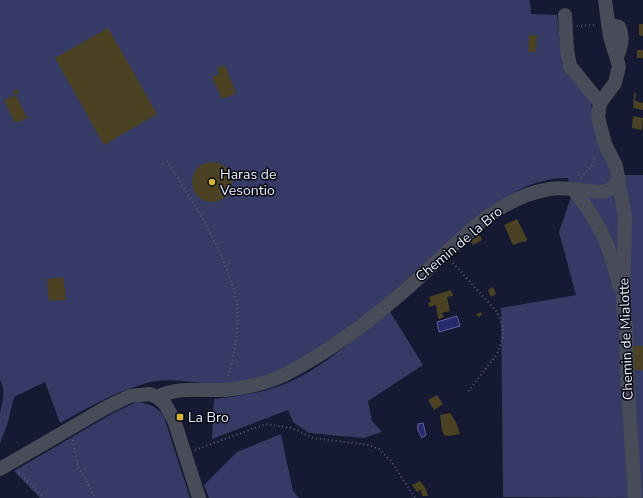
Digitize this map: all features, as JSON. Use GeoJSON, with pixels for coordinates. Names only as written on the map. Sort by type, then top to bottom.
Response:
{"type":"FeatureCollection","features":[{"type":"Feature","properties":{"kind":"street"},"geometry":{"type":"LineString","coordinates":[[605,0],[608,24],[620,66],[618,77],[600,103],[600,127],[605,144],[616,166],[619,180]]}},
{"type":"Feature","properties":{"kind":"street"},"geometry":{"type":"LineString","coordinates":[[566,21],[567,50],[570,66],[600,103]]}},
{"type":"Feature","properties":{"kind":"street","name":"Chemin de la Bro"},"geometry":{"type":"LineString","coordinates":[[157,397],[168,392],[181,389],[225,390],[250,386],[282,376],[320,356],[362,326],[413,284],[496,209],[524,196],[544,191],[569,189],[604,192],[612,188],[619,180]]}},
{"type":"Feature","properties":{"kind":"street","name":"Chemin de Mialotte"},"geometry":{"type":"LineString","coordinates":[[619,180],[625,217],[623,307],[626,327],[628,404],[635,498]]}},
{"type":"Feature","properties":{"kind":"street"},"geometry":{"type":"LineString","coordinates":[[569,189],[593,215],[603,231],[613,262],[623,307]]}},
{"type":"Feature","properties":{"kind":"street"},"geometry":{"type":"LineString","coordinates":[[5,466],[107,407],[130,396],[150,394],[157,397],[165,404],[174,420],[199,498]]}},
{"type":"Feature","properties":{"kind":"path"},"geometry":{"type":"LineString","coordinates":[[566,21],[608,24]]}},
{"type":"Feature","properties":{"kind":"path"},"geometry":{"type":"LineString","coordinates":[[569,189],[588,172],[596,154]]}},
{"type":"Feature","properties":{"kind":"path"},"geometry":{"type":"LineString","coordinates":[[167,161],[202,218],[222,257],[236,300],[237,344],[225,390]]}},
{"type":"Feature","properties":{"kind":"path"},"geometry":{"type":"LineString","coordinates":[[445,254],[497,312],[503,327],[503,337],[497,354],[468,393]]}},
{"type":"Feature","properties":{"kind":"path"},"geometry":{"type":"LineString","coordinates":[[185,454],[266,424],[292,428],[312,438],[369,445],[379,450],[391,461],[415,498]]}},
{"type":"Feature","properties":{"kind":"path"},"geometry":{"type":"LineString","coordinates":[[73,427],[74,450],[78,467],[96,498]]}},
{"type":"Feature","properties":{"kind":"path"},"geometry":{"type":"LineString","coordinates":[[5,466],[44,498]]}},
{"type":"Feature","properties":{"kind":"shaded area"},"geometry":{"type":"Polygon","coordinates":[[[0,0],[530,0],[531,14],[557,15],[562,63],[591,102],[595,129],[621,175],[643,175],[643,498],[503,497],[501,308],[576,295],[559,232],[571,197],[568,178],[540,182],[528,186],[505,198],[461,232],[355,324],[320,348],[286,367],[251,380],[233,383],[214,384],[172,380],[155,381],[136,386],[113,395],[60,423],[45,382],[14,397],[8,422],[0,443],[0,414],[4,393],[0,380],[0,0]]]}},
{"type":"Feature","properties":{"kind":"shaded area"},"geometry":{"type":"Polygon","coordinates":[[[389,310],[423,365],[368,401],[372,421],[382,432],[364,438],[309,433],[293,422],[288,410],[212,439],[214,399],[268,390],[299,377],[340,351],[389,310]]]}},
{"type":"Feature","properties":{"kind":"shaded area"},"geometry":{"type":"Polygon","coordinates":[[[457,316],[460,326],[439,332],[437,322],[457,316]]]}},
{"type":"Feature","properties":{"kind":"shaded area"},"geometry":{"type":"Polygon","coordinates":[[[137,402],[153,406],[159,410],[164,417],[190,498],[40,498],[14,471],[113,413],[137,402]]]}},
{"type":"Feature","properties":{"kind":"shaded area"},"geometry":{"type":"Polygon","coordinates":[[[423,423],[426,435],[422,438],[418,430],[418,424],[423,423]]]}},
{"type":"Feature","properties":{"kind":"shaded area"},"geometry":{"type":"Polygon","coordinates":[[[281,434],[293,491],[299,498],[209,498],[204,485],[237,452],[281,434]]]}},
{"type":"Feature","properties":{"kind":"building"},"geometry":{"type":"Polygon","coordinates":[[[639,24],[643,24],[643,36],[639,35],[639,24]]]}},
{"type":"Feature","properties":{"kind":"building"},"geometry":{"type":"Polygon","coordinates":[[[108,28],[157,114],[104,145],[55,58],[108,28]]]}},
{"type":"Feature","properties":{"kind":"building"},"geometry":{"type":"Polygon","coordinates":[[[529,35],[537,35],[536,52],[528,52],[529,35]]]}},
{"type":"Feature","properties":{"kind":"building"},"geometry":{"type":"Polygon","coordinates":[[[637,50],[643,50],[643,58],[637,58],[637,50]]]}},
{"type":"Feature","properties":{"kind":"building"},"geometry":{"type":"Polygon","coordinates":[[[225,65],[236,93],[222,99],[212,77],[219,74],[217,68],[225,65]]]}},
{"type":"Feature","properties":{"kind":"building"},"geometry":{"type":"Polygon","coordinates":[[[17,89],[19,93],[14,95],[13,91],[17,89]]]}},
{"type":"Feature","properties":{"kind":"building"},"geometry":{"type":"Polygon","coordinates":[[[634,93],[636,93],[635,101],[643,103],[643,110],[633,108],[634,93]]]}},
{"type":"Feature","properties":{"kind":"building"},"geometry":{"type":"Polygon","coordinates":[[[16,95],[27,118],[15,123],[4,100],[16,95]]]}},
{"type":"Feature","properties":{"kind":"building"},"geometry":{"type":"Polygon","coordinates":[[[633,116],[643,118],[642,130],[632,128],[633,116]]]}},
{"type":"Feature","properties":{"kind":"building","name":"Haras de Vesontio"},"geometry":{"type":"Polygon","coordinates":[[[208,162],[216,162],[223,165],[229,171],[232,182],[229,193],[223,199],[216,202],[208,202],[201,199],[195,193],[192,186],[192,178],[195,171],[201,165],[208,162]]]}},
{"type":"Feature","properties":{"kind":"building"},"geometry":{"type":"Polygon","coordinates":[[[517,219],[527,239],[525,243],[524,241],[513,245],[504,225],[517,219]]]}},
{"type":"Feature","properties":{"kind":"building"},"geometry":{"type":"Polygon","coordinates":[[[480,235],[482,240],[473,245],[470,241],[480,235]]]}},
{"type":"Feature","properties":{"kind":"building"},"geometry":{"type":"Polygon","coordinates":[[[63,277],[66,300],[49,301],[47,279],[63,277]]]}},
{"type":"Feature","properties":{"kind":"building"},"geometry":{"type":"Polygon","coordinates":[[[493,287],[496,294],[491,297],[488,290],[493,287]]]}},
{"type":"Feature","properties":{"kind":"building"},"geometry":{"type":"Polygon","coordinates":[[[451,290],[453,296],[447,297],[450,311],[442,313],[444,317],[438,319],[436,305],[429,307],[428,303],[431,302],[429,297],[451,290]]]}},
{"type":"Feature","properties":{"kind":"building"},"geometry":{"type":"Polygon","coordinates":[[[481,312],[482,315],[478,317],[476,314],[481,312]]]}},
{"type":"Feature","properties":{"kind":"building"},"geometry":{"type":"Polygon","coordinates":[[[633,346],[643,346],[643,370],[634,370],[633,346]]]}},
{"type":"Feature","properties":{"kind":"building"},"geometry":{"type":"Polygon","coordinates":[[[437,395],[443,404],[434,410],[428,400],[437,395]]]}},
{"type":"Feature","properties":{"kind":"building"},"geometry":{"type":"Polygon","coordinates":[[[450,413],[456,422],[460,434],[448,436],[444,435],[440,415],[450,413]]]}},
{"type":"Feature","properties":{"kind":"building"},"geometry":{"type":"Polygon","coordinates":[[[420,481],[426,489],[428,496],[422,496],[421,490],[417,492],[412,485],[420,481]]]}},
{"type":"Feature","properties":{"kind":"place","name":"Haras de Vesontio"},"geometry":{"type":"Point","coordinates":[212,182]}},
{"type":"Feature","properties":{"kind":"place","name":"La Bro"},"geometry":{"type":"Point","coordinates":[180,417]}}]}
